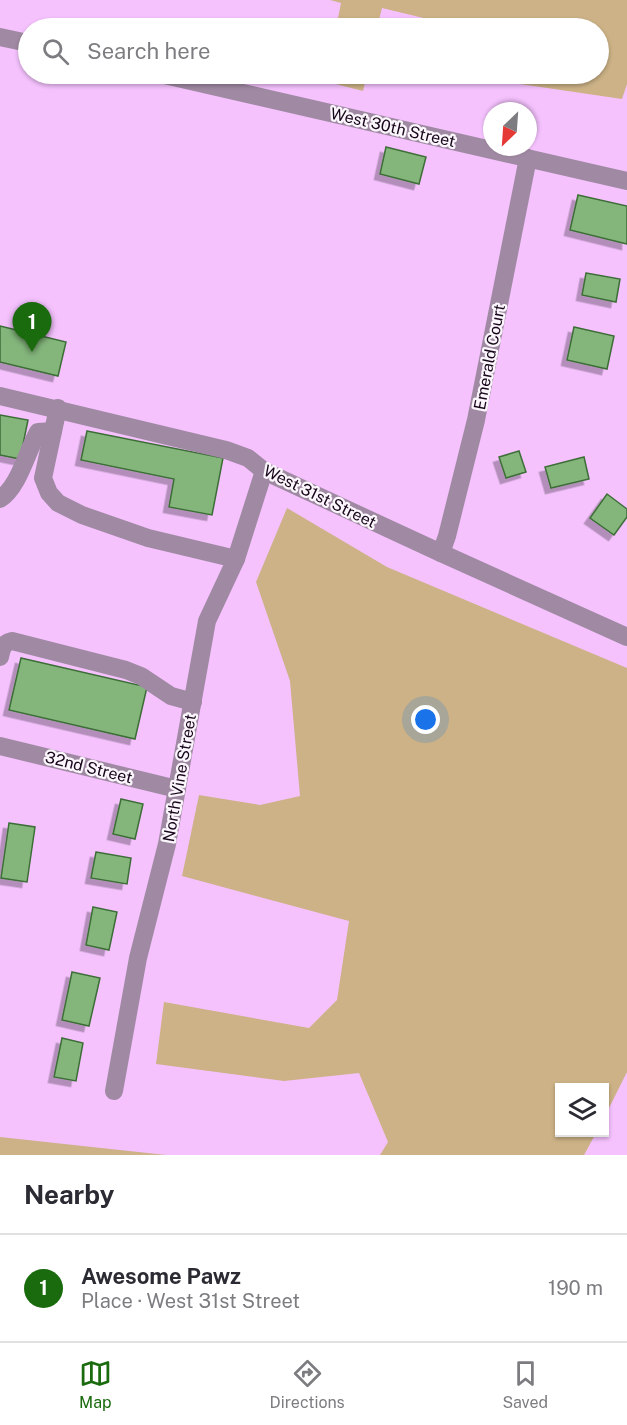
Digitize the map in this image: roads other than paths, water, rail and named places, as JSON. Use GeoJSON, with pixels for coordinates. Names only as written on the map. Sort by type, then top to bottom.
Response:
{"type":"FeatureCollection","features":[{"type":"Feature","properties":{"kind":"street"},"geometry":{"type":"LineString","coordinates":[[0,37],[18,41]]}},
{"type":"Feature","properties":{"kind":"street","name":"West 30th Street"},"geometry":{"type":"LineString","coordinates":[[204,84],[627,181]]}},
{"type":"Feature","properties":{"kind":"street","name":"Emerald Court"},"geometry":{"type":"LineString","coordinates":[[441,553],[476,420],[528,158]]}},
{"type":"Feature","properties":{"kind":"street","name":"West 31st Street"},"geometry":{"type":"LineString","coordinates":[[0,396],[58,408],[226,450],[248,458],[264,471],[627,637]]}},
{"type":"Feature","properties":{"kind":"street"},"geometry":{"type":"LineString","coordinates":[[58,408],[43,478],[49,493],[58,503],[82,515],[148,538],[236,559]]}},
{"type":"Feature","properties":{"kind":"street"},"geometry":{"type":"LineString","coordinates":[[0,499],[6,496],[20,472],[38,432],[53,431]]}},
{"type":"Feature","properties":{"kind":"street","name":"North Vine Street"},"geometry":{"type":"LineString","coordinates":[[114,1091],[138,958],[167,844],[207,621],[236,559],[264,471]]}},
{"type":"Feature","properties":{"kind":"street"},"geometry":{"type":"LineString","coordinates":[[0,657],[2,648],[6,643],[12,641],[126,670],[141,676],[171,696],[193,702]]}},
{"type":"Feature","properties":{"kind":"street","name":"32nd Street"},"geometry":{"type":"LineString","coordinates":[[0,746],[177,789]]}},
{"type":"Feature","properties":{"kind":"place","name":"Awesome Pawz"},"geometry":{"type":"Point","coordinates":[32,352]}}]}
